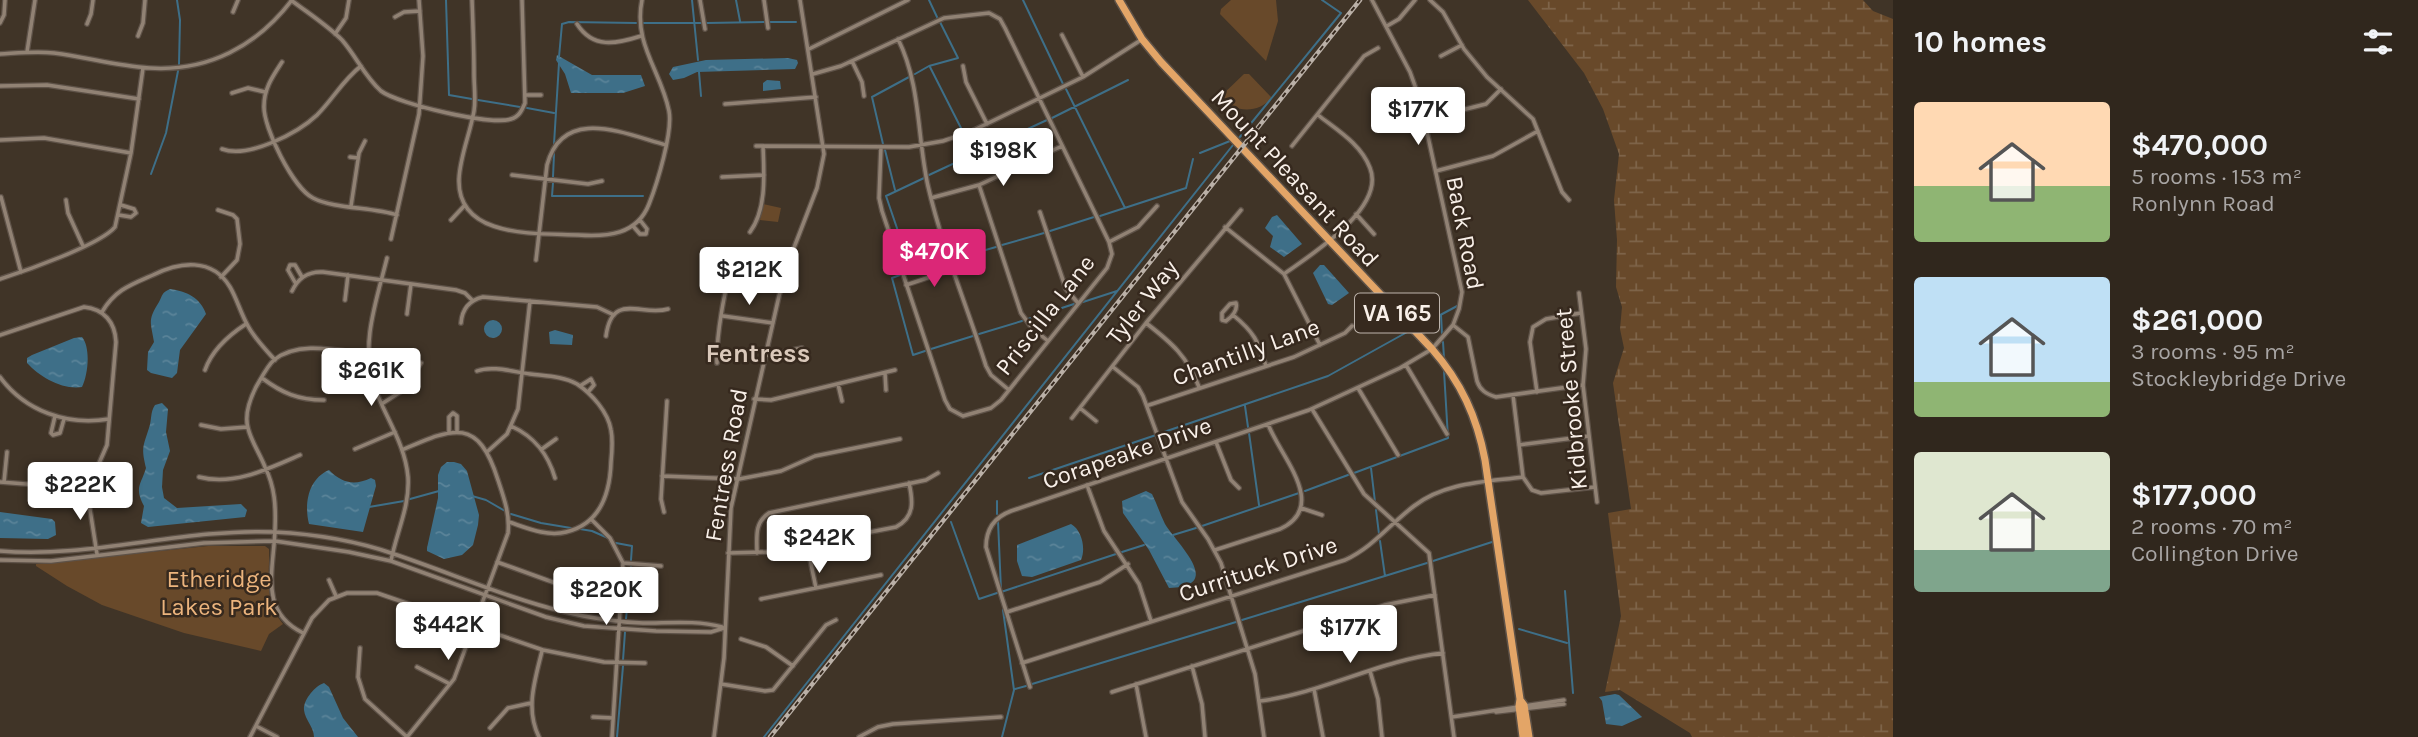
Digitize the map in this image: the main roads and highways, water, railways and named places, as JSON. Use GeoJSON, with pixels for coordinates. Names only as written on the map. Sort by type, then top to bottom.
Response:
{"type":"FeatureCollection","features":[{"type":"Feature","properties":{"kind":"highway","name":"Mount Pleasant Road"},"geometry":{"type":"LineString","coordinates":[[1119,0],[1142,39],[1181,85],[1432,349],[1452,374],[1467,400],[1481,438],[1529,737]]}},
{"type":"Feature","properties":{"kind":"highway","name":"Mount Pleasant Road"},"geometry":{"type":"LineString","coordinates":[[1522,706],[1523,737]]}},
{"type":"Feature","properties":{"kind":"water"},"geometry":{"type":"Polygon","coordinates":[[[557,55],[592,75],[641,75],[645,86],[623,93],[571,93],[565,74],[556,60],[557,55]]]}},
{"type":"Feature","properties":{"kind":"water"},"geometry":{"type":"Polygon","coordinates":[[[706,60],[797,60],[795,69],[697,72],[673,80],[669,74],[673,67],[706,60]]]}},
{"type":"Feature","properties":{"kind":"water"},"geometry":{"type":"Polygon","coordinates":[[[767,80],[780,81],[781,89],[763,91],[763,83],[767,80]]]}},
{"type":"Feature","properties":{"kind":"water"},"geometry":{"type":"Polygon","coordinates":[[[1277,215],[1302,244],[1284,257],[1270,247],[1273,236],[1265,228],[1272,217],[1277,215]]]}},
{"type":"Feature","properties":{"kind":"water"},"geometry":{"type":"Polygon","coordinates":[[[1320,265],[1324,265],[1349,293],[1332,305],[1328,304],[1313,273],[1320,265]]]}},
{"type":"Feature","properties":{"kind":"water"},"geometry":{"type":"Polygon","coordinates":[[[170,289],[192,296],[201,304],[206,314],[180,350],[177,373],[172,378],[147,370],[148,352],[154,342],[151,318],[163,294],[170,289]]]}},
{"type":"Feature","properties":{"kind":"water"},"geometry":{"type":"Polygon","coordinates":[[[493,320],[499,323],[502,329],[499,335],[493,338],[487,335],[484,329],[487,323],[493,320]]]}},
{"type":"Feature","properties":{"kind":"water"},"geometry":{"type":"Polygon","coordinates":[[[555,330],[573,335],[572,345],[550,344],[549,332],[555,330]]]}},
{"type":"Feature","properties":{"kind":"water"},"geometry":{"type":"Polygon","coordinates":[[[82,337],[87,348],[88,362],[82,387],[52,381],[27,363],[27,358],[32,355],[82,337]]]}},
{"type":"Feature","properties":{"kind":"water"},"geometry":{"type":"Polygon","coordinates":[[[162,403],[168,409],[166,432],[170,451],[163,470],[164,498],[177,508],[241,504],[247,510],[245,517],[148,527],[141,523],[144,506],[139,490],[146,468],[143,447],[153,408],[162,403]]]}},
{"type":"Feature","properties":{"kind":"water"},"geometry":{"type":"Polygon","coordinates":[[[447,462],[461,464],[467,471],[479,515],[473,545],[462,555],[444,559],[427,551],[427,548],[438,498],[438,475],[447,462]]]}},
{"type":"Feature","properties":{"kind":"water"},"geometry":{"type":"Polygon","coordinates":[[[329,470],[348,482],[371,478],[375,480],[376,486],[363,532],[309,524],[309,493],[316,479],[329,470]]]}},
{"type":"Feature","properties":{"kind":"water"},"geometry":{"type":"Polygon","coordinates":[[[1146,491],[1152,494],[1165,524],[1193,564],[1196,573],[1194,581],[1185,586],[1169,588],[1149,550],[1123,513],[1122,501],[1146,491]]]}},
{"type":"Feature","properties":{"kind":"water"},"geometry":{"type":"Polygon","coordinates":[[[0,512],[52,519],[55,522],[56,535],[48,539],[0,538],[0,512]]]}},
{"type":"Feature","properties":{"kind":"water"},"geometry":{"type":"Polygon","coordinates":[[[1071,524],[1082,540],[1081,560],[1032,577],[1022,576],[1017,561],[1017,545],[1071,524]]]}},
{"type":"Feature","properties":{"kind":"water"},"geometry":{"type":"Polygon","coordinates":[[[324,683],[329,687],[343,718],[358,737],[314,737],[304,706],[310,694],[324,683]]]}},
{"type":"Feature","properties":{"kind":"water"},"geometry":{"type":"Polygon","coordinates":[[[1615,694],[1642,717],[1622,726],[1606,724],[1599,697],[1615,694]]]}},
{"type":"Feature","properties":{"kind":"waterway"},"geometry":{"type":"LineString","coordinates":[[177,0],[180,20],[179,64]]}},
{"type":"Feature","properties":{"kind":"waterway"},"geometry":{"type":"LineString","coordinates":[[446,0],[449,95],[472,99]]}},
{"type":"Feature","properties":{"kind":"waterway"},"geometry":{"type":"LineString","coordinates":[[692,0],[698,60]]}},
{"type":"Feature","properties":{"kind":"waterway"},"geometry":{"type":"LineString","coordinates":[[736,0],[740,21]]}},
{"type":"Feature","properties":{"kind":"waterway"},"geometry":{"type":"LineString","coordinates":[[929,0],[937,17]]}},
{"type":"Feature","properties":{"kind":"waterway"},"geometry":{"type":"LineString","coordinates":[[1023,0],[1063,84]]}},
{"type":"Feature","properties":{"kind":"waterway"},"geometry":{"type":"LineString","coordinates":[[1239,138],[1341,13],[1322,0]]}},
{"type":"Feature","properties":{"kind":"waterway"},"geometry":{"type":"LineString","coordinates":[[707,23],[764,22]]}},
{"type":"Feature","properties":{"kind":"waterway"},"geometry":{"type":"LineString","coordinates":[[770,22],[796,22]]}},
{"type":"Feature","properties":{"kind":"waterway"},"geometry":{"type":"LineString","coordinates":[[915,74],[929,66],[958,58],[940,22]]}},
{"type":"Feature","properties":{"kind":"waterway"},"geometry":{"type":"LineString","coordinates":[[559,57],[562,24],[636,23]]}},
{"type":"Feature","properties":{"kind":"waterway"},"geometry":{"type":"LineString","coordinates":[[643,23],[701,23]]}},
{"type":"Feature","properties":{"kind":"waterway"},"geometry":{"type":"LineString","coordinates":[[554,144],[559,63]]}},
{"type":"Feature","properties":{"kind":"waterway"},"geometry":{"type":"LineString","coordinates":[[930,67],[963,132]]}},
{"type":"Feature","properties":{"kind":"waterway"},"geometry":{"type":"LineString","coordinates":[[151,174],[166,133],[178,71]]}},
{"type":"Feature","properties":{"kind":"waterway"},"geometry":{"type":"LineString","coordinates":[[699,72],[701,96]]}},
{"type":"Feature","properties":{"kind":"waterway"},"geometry":{"type":"LineString","coordinates":[[883,144],[872,97],[909,77]]}},
{"type":"Feature","properties":{"kind":"waterway"},"geometry":{"type":"LineString","coordinates":[[1052,118],[1128,80]]}},
{"type":"Feature","properties":{"kind":"waterway"},"geometry":{"type":"LineString","coordinates":[[1066,89],[1125,208]]}},
{"type":"Feature","properties":{"kind":"waterway"},"geometry":{"type":"LineString","coordinates":[[478,100],[520,107]]}},
{"type":"Feature","properties":{"kind":"waterway"},"geometry":{"type":"LineString","coordinates":[[527,108],[554,113]]}},
{"type":"Feature","properties":{"kind":"waterway"},"geometry":{"type":"LineString","coordinates":[[929,175],[1047,120]]}},
{"type":"Feature","properties":{"kind":"waterway"},"geometry":{"type":"LineString","coordinates":[[966,137],[974,153]]}},
{"type":"Feature","properties":{"kind":"waterway"},"geometry":{"type":"LineString","coordinates":[[1200,153],[1230,141]]}},
{"type":"Feature","properties":{"kind":"waterway"},"geometry":{"type":"LineString","coordinates":[[764,737],[1233,145]]}},
{"type":"Feature","properties":{"kind":"waterway"},"geometry":{"type":"LineString","coordinates":[[885,150],[895,190]]}},
{"type":"Feature","properties":{"kind":"waterway"},"geometry":{"type":"LineString","coordinates":[[553,177],[554,154]]}},
{"type":"Feature","properties":{"kind":"waterway"},"geometry":{"type":"LineString","coordinates":[[1100,216],[1186,188],[1193,159]]}},
{"type":"Feature","properties":{"kind":"waterway"},"geometry":{"type":"LineString","coordinates":[[912,272],[886,196],[924,178]]}},
{"type":"Feature","properties":{"kind":"waterway"},"geometry":{"type":"LineString","coordinates":[[553,183],[552,196],[643,196]]}},
{"type":"Feature","properties":{"kind":"waterway"},"geometry":{"type":"LineString","coordinates":[[1050,231],[1094,217]]}},
{"type":"Feature","properties":{"kind":"waterway"},"geometry":{"type":"LineString","coordinates":[[1002,245],[1044,233]]}},
{"type":"Feature","properties":{"kind":"waterway"},"geometry":{"type":"LineString","coordinates":[[954,259],[996,247]]}},
{"type":"Feature","properties":{"kind":"waterway"},"geometry":{"type":"LineString","coordinates":[[906,274],[948,261]]}},
{"type":"Feature","properties":{"kind":"waterway"},"geometry":{"type":"LineString","coordinates":[[900,275],[892,278],[913,355],[925,351]]}},
{"type":"Feature","properties":{"kind":"waterway"},"geometry":{"type":"LineString","coordinates":[[1083,302],[1117,291]]}},
{"type":"Feature","properties":{"kind":"waterway"},"geometry":{"type":"LineString","coordinates":[[1028,319],[1074,304]]}},
{"type":"Feature","properties":{"kind":"waterway"},"geometry":{"type":"LineString","coordinates":[[1416,328],[1459,305]]}},
{"type":"Feature","properties":{"kind":"waterway"},"geometry":{"type":"LineString","coordinates":[[1441,315],[1442,334]]}},
{"type":"Feature","properties":{"kind":"waterway"},"geometry":{"type":"LineString","coordinates":[[979,334],[1022,321]]}},
{"type":"Feature","properties":{"kind":"waterway"},"geometry":{"type":"LineString","coordinates":[[1161,433],[1328,376],[1409,331]]}},
{"type":"Feature","properties":{"kind":"waterway"},"geometry":{"type":"LineString","coordinates":[[931,349],[973,336]]}},
{"type":"Feature","properties":{"kind":"waterway"},"geometry":{"type":"LineString","coordinates":[[1443,342],[1444,358]]}},
{"type":"Feature","properties":{"kind":"waterway"},"geometry":{"type":"LineString","coordinates":[[1354,473],[1448,438],[1444,371]]}},
{"type":"Feature","properties":{"kind":"waterway"},"geometry":{"type":"LineString","coordinates":[[1245,406],[1248,427]]}},
{"type":"Feature","properties":{"kind":"waterway"},"geometry":{"type":"LineString","coordinates":[[1249,433],[1259,505]]}},
{"type":"Feature","properties":{"kind":"waterway"},"geometry":{"type":"LineString","coordinates":[[1029,478],[1156,435]]}},
{"type":"Feature","properties":{"kind":"waterway"},"geometry":{"type":"LineString","coordinates":[[1371,468],[1375,502]]}},
{"type":"Feature","properties":{"kind":"waterway"},"geometry":{"type":"LineString","coordinates":[[1305,491],[1348,475]]}},
{"type":"Feature","properties":{"kind":"waterway"},"geometry":{"type":"LineString","coordinates":[[410,499],[439,491]]}},
{"type":"Feature","properties":{"kind":"waterway"},"geometry":{"type":"LineString","coordinates":[[1202,526],[1299,493]]}},
{"type":"Feature","properties":{"kind":"waterway"},"geometry":{"type":"LineString","coordinates":[[472,496],[486,500],[505,511]]}},
{"type":"Feature","properties":{"kind":"waterway"},"geometry":{"type":"LineString","coordinates":[[369,507],[404,501]]}},
{"type":"Feature","properties":{"kind":"waterway"},"geometry":{"type":"LineString","coordinates":[[997,501],[997,514]]}},
{"type":"Feature","properties":{"kind":"waterway"},"geometry":{"type":"LineString","coordinates":[[1376,510],[1379,534]]}},
{"type":"Feature","properties":{"kind":"waterway"},"geometry":{"type":"LineString","coordinates":[[511,514],[571,528]]}},
{"type":"Feature","properties":{"kind":"waterway"},"geometry":{"type":"LineString","coordinates":[[998,521],[1001,590]]}},
{"type":"Feature","properties":{"kind":"waterway"},"geometry":{"type":"LineString","coordinates":[[951,522],[979,599],[997,593]]}},
{"type":"Feature","properties":{"kind":"waterway"},"geometry":{"type":"LineString","coordinates":[[1173,535],[1196,528]]}},
{"type":"Feature","properties":{"kind":"waterway"},"geometry":{"type":"LineString","coordinates":[[580,529],[608,538]]}},
{"type":"Feature","properties":{"kind":"waterway"},"geometry":{"type":"LineString","coordinates":[[1380,541],[1385,576]]}},
{"type":"Feature","properties":{"kind":"waterway"},"geometry":{"type":"LineString","coordinates":[[1433,561],[1492,542]]}},
{"type":"Feature","properties":{"kind":"waterway"},"geometry":{"type":"LineString","coordinates":[[616,543],[632,546],[631,560]]}},
{"type":"Feature","properties":{"kind":"waterway"},"geometry":{"type":"LineString","coordinates":[[1122,552],[1144,545]]}},
{"type":"Feature","properties":{"kind":"waterway"},"geometry":{"type":"LineString","coordinates":[[1001,592],[1116,554]]}},
{"type":"Feature","properties":{"kind":"waterway"},"geometry":{"type":"LineString","coordinates":[[1242,620],[1427,563]]}},
{"type":"Feature","properties":{"kind":"waterway"},"geometry":{"type":"LineString","coordinates":[[626,619],[631,566]]}},
{"type":"Feature","properties":{"kind":"waterway"},"geometry":{"type":"LineString","coordinates":[[1565,591],[1573,693]]}},
{"type":"Feature","properties":{"kind":"waterway"},"geometry":{"type":"LineString","coordinates":[[1002,737],[1014,690],[1003,610]]}},
{"type":"Feature","properties":{"kind":"waterway"},"geometry":{"type":"LineString","coordinates":[[1032,684],[1236,622]]}},
{"type":"Feature","properties":{"kind":"waterway"},"geometry":{"type":"LineString","coordinates":[[1519,629],[1567,643]]}},
{"type":"Feature","properties":{"kind":"waterway"},"geometry":{"type":"LineString","coordinates":[[623,660],[625,632]]}},
{"type":"Feature","properties":{"kind":"waterway"},"geometry":{"type":"LineString","coordinates":[[617,737],[623,666]]}},
{"type":"Feature","properties":{"kind":"waterway"},"geometry":{"type":"LineString","coordinates":[[1015,689],[1026,686]]}},
{"type":"Feature","properties":{"kind":"railway"},"geometry":{"type":"LineString","coordinates":[[770,737],[1360,0]]}},
{"type":"Feature","properties":{"kind":"district","name":"Fentress"},"geometry":{"type":"Point","coordinates":[758,353]}},
{"type":"Feature","properties":{"kind":"park label","name":"Etheridge Lakes Park"},"geometry":{"type":"Point","coordinates":[219,593]}}]}
